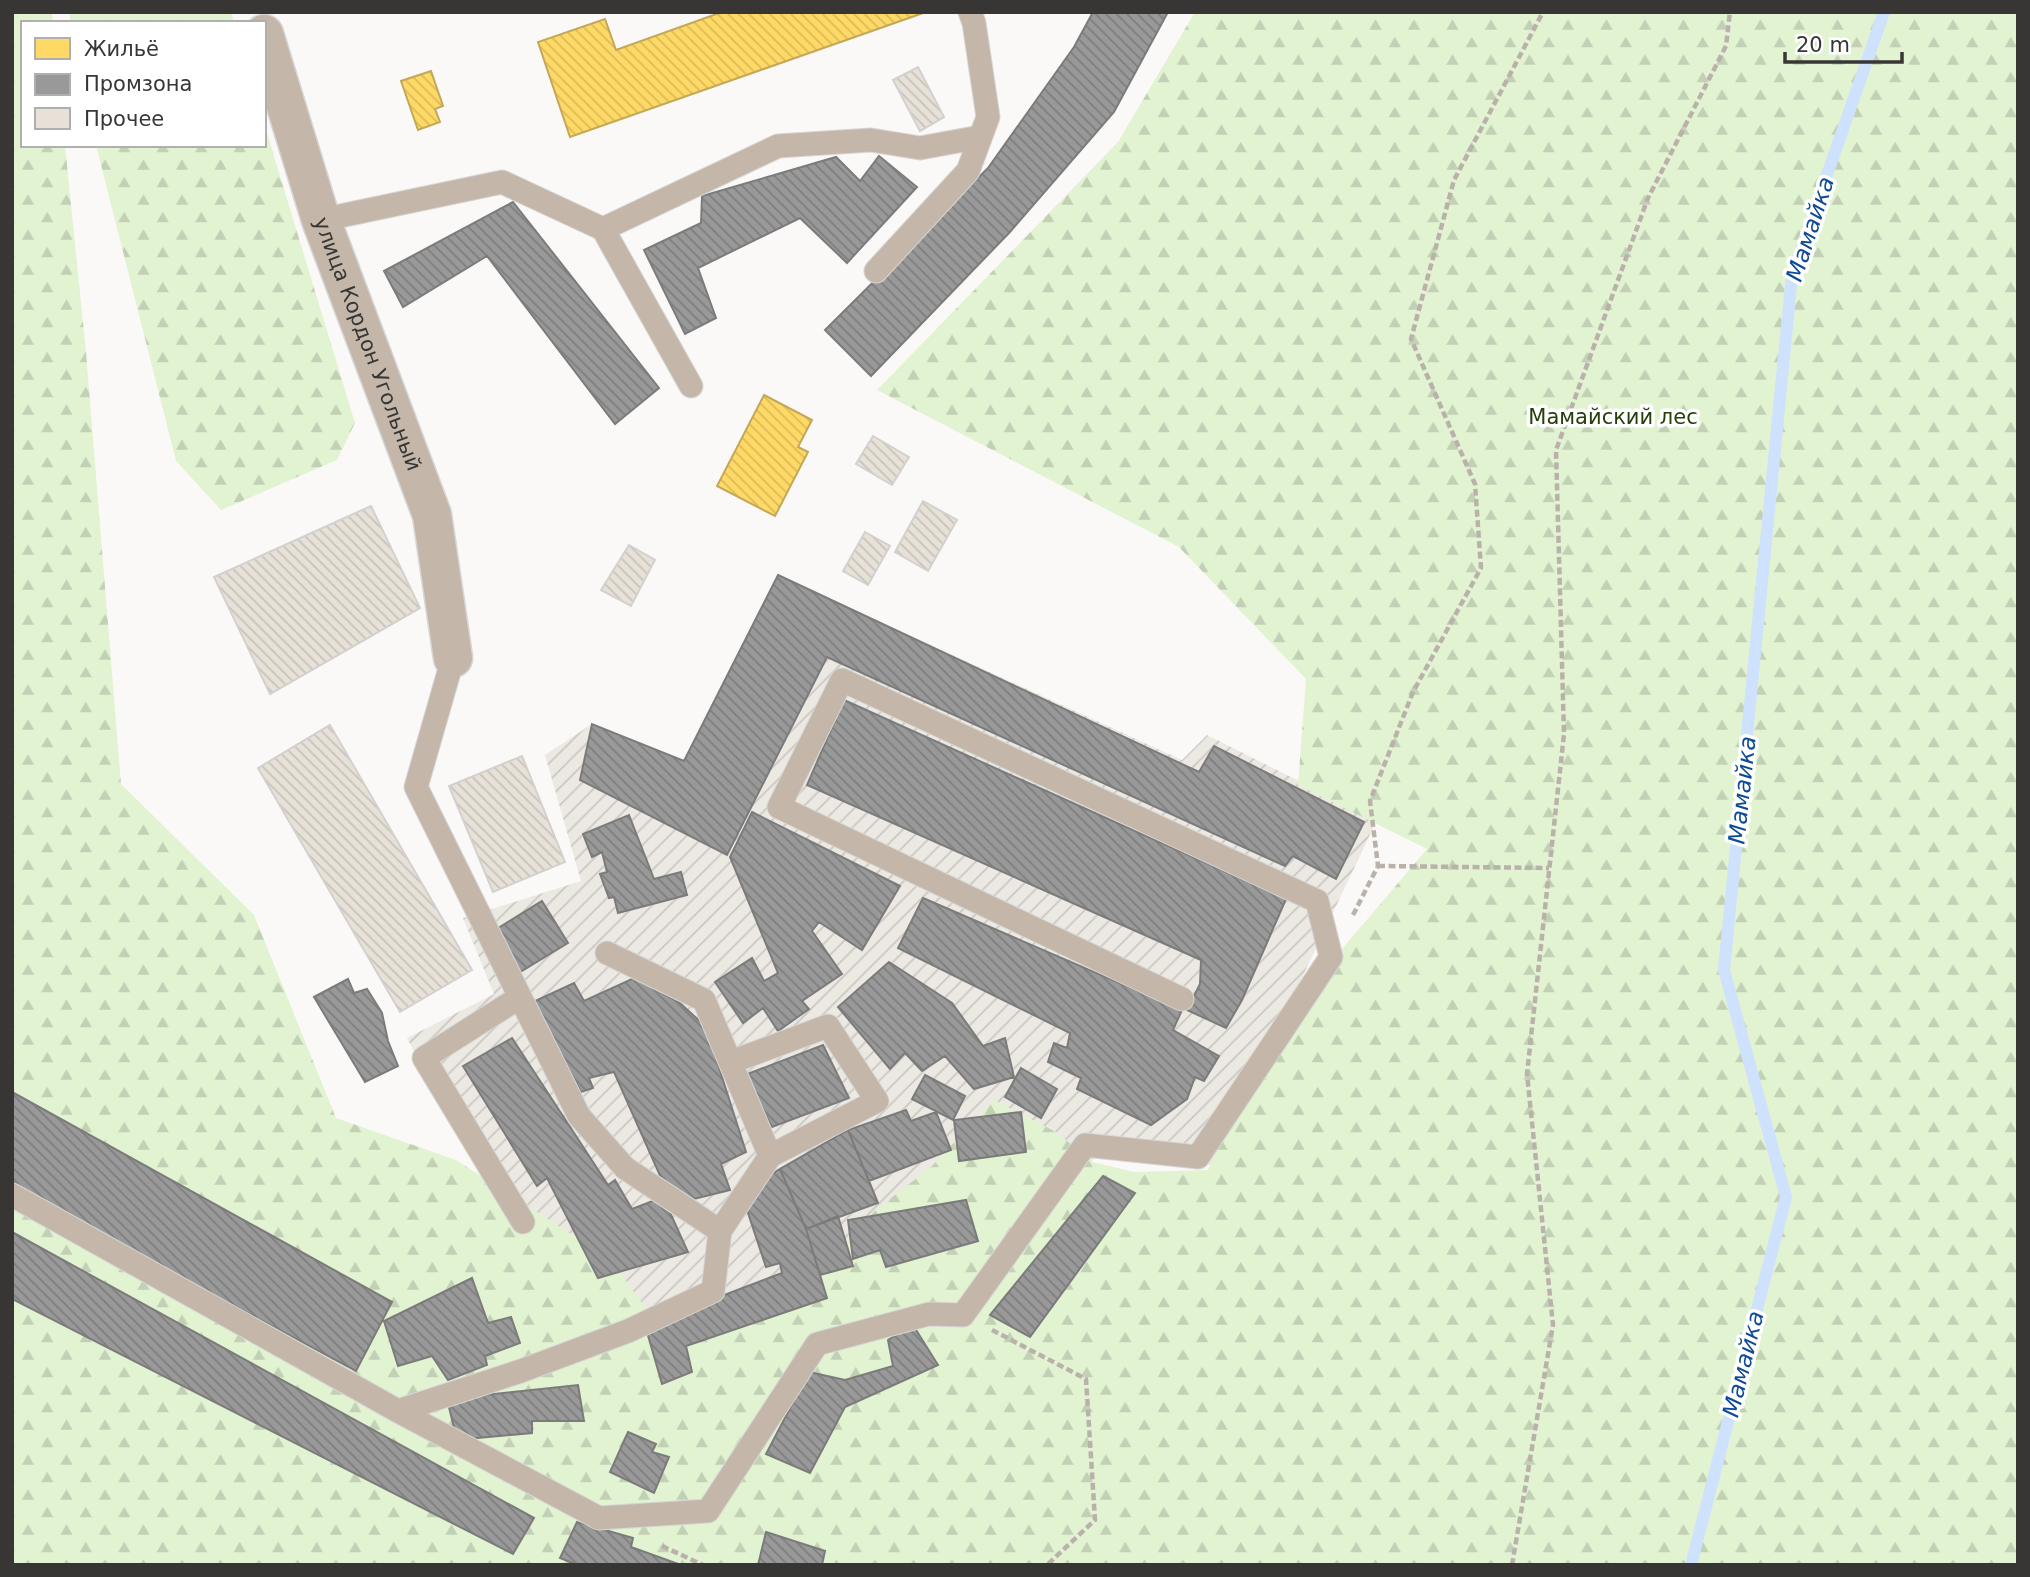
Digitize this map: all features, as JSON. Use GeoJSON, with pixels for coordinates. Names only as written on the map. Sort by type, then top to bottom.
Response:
{"type":"FeatureCollection","features":[{"type":"Feature","properties":{"kind":"street","name":"улица Кордон Угольный"},"geometry":{"type":"LineString","coordinates":[[266,41],[321,220],[432,515],[453,658]]}},
{"type":"Feature","properties":{"kind":"lane"},"geometry":{"type":"LineString","coordinates":[[876,271],[968,171],[988,117],[970,12]]}},
{"type":"Feature","properties":{"kind":"lane"},"geometry":{"type":"LineString","coordinates":[[603,229],[778,146],[871,140],[920,148],[980,137]]}},
{"type":"Feature","properties":{"kind":"lane"},"geometry":{"type":"LineString","coordinates":[[321,220],[502,182],[603,229],[691,386]]}},
{"type":"Feature","properties":{"kind":"lane"},"geometry":{"type":"LineString","coordinates":[[453,658],[416,787],[579,1116],[625,1168],[720,1231]]}},
{"type":"Feature","properties":{"kind":"lane"},"geometry":{"type":"LineString","coordinates":[[12,1195],[398,1411],[600,1518],[708,1511],[817,1343],[929,1314],[963,1315],[1085,1145],[1198,1157],[1331,957],[1317,901],[842,680],[779,807],[1182,999]]}},
{"type":"Feature","properties":{"kind":"lane"},"geometry":{"type":"LineString","coordinates":[[607,953],[704,1000],[771,1156]]}},
{"type":"Feature","properties":{"kind":"lane"},"geometry":{"type":"LineString","coordinates":[[520,997],[424,1058],[523,1222]]}},
{"type":"Feature","properties":{"kind":"lane"},"geometry":{"type":"LineString","coordinates":[[398,1411],[521,1371],[616,1336],[713,1291],[720,1231],[771,1156],[877,1101],[828,1026],[731,1062]]}},
{"type":"Feature","properties":{"kind":"path"},"geometry":{"type":"LineString","coordinates":[[1331,957],[1378,866],[1370,801],[1413,692],[1481,568],[1475,484],[1412,339],[1454,180],[1543,12]]}},
{"type":"Feature","properties":{"kind":"path"},"geometry":{"type":"LineString","coordinates":[[1512,1565],[1553,1325],[1527,1074],[1564,734],[1556,450],[1648,198],[1726,46],[1730,12]]}},
{"type":"Feature","properties":{"kind":"path"},"geometry":{"type":"LineString","coordinates":[[1378,866],[1549,868]]}},
{"type":"Feature","properties":{"kind":"path"},"geometry":{"type":"LineString","coordinates":[[963,1315],[1087,1379],[1095,1520],[1047,1565]]}},
{"type":"Feature","properties":{"kind":"shaded area"},"geometry":{"type":"Polygon","coordinates":[[[778,575],[1182,760],[1207,735],[1377,820],[1213,1165],[1096,1156],[979,1312],[824,1350],[404,1296],[522,1254],[407,1038],[494,994],[463,918],[581,881],[545,755],[592,724],[684,761],[778,575]]]}},
{"type":"Feature","properties":{"kind":"green space","name":"Мамайский лес"},"geometry":{"type":"Polygon","coordinates":[[[12,12],[52,12],[53,21],[21,21],[21,147],[65,147],[86,352],[121,784],[254,915],[336,1118],[456,1160],[610,1259],[649,1313],[804,1289],[867,1217],[932,1166],[994,1100],[1056,1132],[1093,1162],[1134,1172],[1208,1170],[1262,1043],[1427,849],[1298,785],[1306,679],[1179,547],[877,390],[1118,142],[1195,12],[2018,12],[2018,1565],[12,1565],[12,12]]]}},
{"type":"Feature","properties":{"kind":"green space"},"geometry":{"type":"Polygon","coordinates":[[[69,12],[231,12],[233,21],[71,21],[69,12]]]}},
{"type":"Feature","properties":{"kind":"green space"},"geometry":{"type":"Polygon","coordinates":[[[266,130],[355,423],[337,460],[221,510],[176,461],[97,147],[266,147],[266,130]]]}},
{"type":"Feature","properties":{"kind":"building: Жильё"},"geometry":{"type":"Polygon","coordinates":[[[722,12],[926,12],[570,137],[538,42],[605,19],[616,50],[722,12]]]}},
{"type":"Feature","properties":{"kind":"building: Жильё"},"geometry":{"type":"Polygon","coordinates":[[[431,71],[443,106],[435,109],[440,122],[418,130],[401,81],[431,71]]]}},
{"type":"Feature","properties":{"kind":"building: Жильё"},"geometry":{"type":"Polygon","coordinates":[[[764,395],[812,420],[798,447],[808,452],[775,516],[717,486],[764,395]]]}},
{"type":"Feature","properties":{"kind":"building: Промзона"},"geometry":{"type":"Polygon","coordinates":[[[1093,12],[1168,12],[1114,112],[1009,233],[871,376],[825,330],[988,168],[1074,47],[1093,12]]]}},
{"type":"Feature","properties":{"kind":"building: Промзона"},"geometry":{"type":"Polygon","coordinates":[[[879,156],[917,187],[847,263],[800,218],[698,268],[716,318],[685,334],[644,250],[701,223],[702,196],[836,157],[860,181],[879,156]]]}},
{"type":"Feature","properties":{"kind":"building: Промзона"},"geometry":{"type":"Polygon","coordinates":[[[513,202],[659,388],[615,424],[487,256],[403,307],[384,271],[513,202]]]}},
{"type":"Feature","properties":{"kind":"building: Промзона"},"geometry":{"type":"Polygon","coordinates":[[[778,575],[1199,772],[1214,746],[1364,822],[1336,879],[1293,856],[1285,866],[827,657],[727,855],[580,780],[592,724],[684,761],[778,575]]]}},
{"type":"Feature","properties":{"kind":"building: Промзона"},"geometry":{"type":"Polygon","coordinates":[[[844,700],[1286,899],[1242,1000],[1226,1028],[1187,1010],[1200,984],[1201,960],[807,785],[844,700]]]}},
{"type":"Feature","properties":{"kind":"building: Промзона"},"geometry":{"type":"Polygon","coordinates":[[[752,812],[900,886],[862,950],[819,922],[812,931],[842,974],[802,1001],[809,1009],[778,1031],[763,1008],[743,1023],[715,982],[752,958],[764,981],[778,973],[730,857],[752,812]]]}},
{"type":"Feature","properties":{"kind":"building: Промзона"},"geometry":{"type":"Polygon","coordinates":[[[629,815],[654,879],[681,872],[687,895],[618,913],[614,897],[609,898],[600,874],[607,872],[602,852],[592,857],[583,834],[629,815]]]}},
{"type":"Feature","properties":{"kind":"building: Промзона"},"geometry":{"type":"Polygon","coordinates":[[[923,898],[1182,1010],[1173,1030],[1219,1056],[1204,1081],[1195,1077],[1187,1099],[1151,1125],[1077,1089],[1081,1078],[1048,1062],[1054,1043],[1067,1048],[1070,1033],[898,948],[923,898]]]}},
{"type":"Feature","properties":{"kind":"building: Промзона"},"geometry":{"type":"Polygon","coordinates":[[[542,901],[568,943],[520,972],[495,930],[542,901]]]}},
{"type":"Feature","properties":{"kind":"building: Промзона"},"geometry":{"type":"Polygon","coordinates":[[[889,962],[952,1003],[983,1046],[1005,1038],[1014,1077],[974,1089],[945,1056],[922,1071],[905,1053],[890,1069],[838,1007],[889,962]]]}},
{"type":"Feature","properties":{"kind":"building: Промзона"},"geometry":{"type":"Polygon","coordinates":[[[634,978],[679,1002],[706,1027],[746,1152],[721,1164],[730,1190],[690,1200],[662,1180],[614,1072],[589,1078],[593,1088],[581,1092],[533,1002],[574,983],[584,1001],[634,978]]]}},
{"type":"Feature","properties":{"kind":"building: Промзона"},"geometry":{"type":"Polygon","coordinates":[[[348,979],[354,993],[367,989],[382,1013],[388,1041],[398,1066],[365,1082],[314,997],[348,979]]]}},
{"type":"Feature","properties":{"kind":"building: Промзона"},"geometry":{"type":"Polygon","coordinates":[[[512,1038],[608,1185],[615,1180],[632,1209],[663,1197],[688,1252],[598,1278],[547,1178],[537,1186],[463,1066],[512,1038]]]}},
{"type":"Feature","properties":{"kind":"building: Промзона"},"geometry":{"type":"Polygon","coordinates":[[[823,1045],[849,1098],[772,1127],[745,1075],[823,1045]]]}},
{"type":"Feature","properties":{"kind":"building: Промзона"},"geometry":{"type":"Polygon","coordinates":[[[1021,1068],[1057,1089],[1041,1118],[1005,1097],[1021,1068]]]}},
{"type":"Feature","properties":{"kind":"building: Промзона"},"geometry":{"type":"Polygon","coordinates":[[[925,1075],[965,1096],[953,1120],[912,1099],[925,1075]]]}},
{"type":"Feature","properties":{"kind":"building: Промзона"},"geometry":{"type":"Polygon","coordinates":[[[12,1092],[392,1302],[356,1371],[12,1187],[12,1092]]]}},
{"type":"Feature","properties":{"kind":"building: Промзона"},"geometry":{"type":"Polygon","coordinates":[[[906,1110],[911,1121],[936,1112],[951,1150],[869,1181],[848,1130],[906,1110]]]}},
{"type":"Feature","properties":{"kind":"building: Промзона"},"geometry":{"type":"Polygon","coordinates":[[[1021,1112],[1026,1152],[959,1161],[954,1120],[1021,1112]]]}},
{"type":"Feature","properties":{"kind":"building: Промзона"},"geometry":{"type":"Polygon","coordinates":[[[848,1130],[878,1203],[806,1229],[780,1169],[848,1130]]]}},
{"type":"Feature","properties":{"kind":"building: Промзона"},"geometry":{"type":"Polygon","coordinates":[[[780,1169],[806,1229],[827,1298],[686,1346],[692,1372],[662,1384],[645,1325],[782,1273],[780,1263],[766,1267],[741,1192],[780,1169]]]}},
{"type":"Feature","properties":{"kind":"building: Промзона"},"geometry":{"type":"Polygon","coordinates":[[[1103,1176],[1135,1193],[1030,1337],[990,1315],[1103,1176]]]}},
{"type":"Feature","properties":{"kind":"building: Промзона"},"geometry":{"type":"Polygon","coordinates":[[[966,1200],[978,1241],[886,1267],[880,1250],[853,1259],[848,1220],[966,1200]]]}},
{"type":"Feature","properties":{"kind":"building: Промзона"},"geometry":{"type":"Polygon","coordinates":[[[838,1216],[853,1266],[820,1275],[806,1229],[838,1216]]]}},
{"type":"Feature","properties":{"kind":"building: Промзона"},"geometry":{"type":"Polygon","coordinates":[[[12,1232],[534,1518],[513,1554],[12,1299],[12,1232]]]}},
{"type":"Feature","properties":{"kind":"building: Промзона"},"geometry":{"type":"Polygon","coordinates":[[[472,1278],[488,1323],[511,1317],[520,1343],[485,1356],[487,1365],[448,1380],[432,1356],[398,1366],[384,1321],[472,1278]]]}},
{"type":"Feature","properties":{"kind":"building: Промзона"},"geometry":{"type":"Polygon","coordinates":[[[913,1325],[938,1365],[845,1407],[810,1473],[766,1454],[809,1372],[845,1380],[893,1366],[888,1340],[913,1325]]]}},
{"type":"Feature","properties":{"kind":"building: Промзона"},"geometry":{"type":"Polygon","coordinates":[[[578,1385],[584,1421],[532,1421],[532,1433],[457,1440],[447,1399],[578,1385]]]}},
{"type":"Feature","properties":{"kind":"building: Промзона"},"geometry":{"type":"Polygon","coordinates":[[[628,1432],[656,1444],[652,1452],[669,1457],[654,1493],[610,1472],[628,1432]]]}},
{"type":"Feature","properties":{"kind":"building: Промзона"},"geometry":{"type":"Polygon","coordinates":[[[577,1522],[633,1538],[631,1547],[681,1565],[577,1565],[560,1558],[577,1522]]]}},
{"type":"Feature","properties":{"kind":"building: Промзона"},"geometry":{"type":"Polygon","coordinates":[[[766,1532],[825,1551],[822,1565],[758,1565],[766,1532]]]}},
{"type":"Feature","properties":{"kind":"building: Прочее"},"geometry":{"type":"Polygon","coordinates":[[[918,67],[944,117],[920,131],[893,80],[918,67]]]}},
{"type":"Feature","properties":{"kind":"building: Прочее"},"geometry":{"type":"Polygon","coordinates":[[[873,436],[909,457],[892,485],[856,464],[873,436]]]}},
{"type":"Feature","properties":{"kind":"building: Прочее"},"geometry":{"type":"Polygon","coordinates":[[[923,501],[957,520],[928,571],[895,552],[923,501]]]}},
{"type":"Feature","properties":{"kind":"building: Прочее"},"geometry":{"type":"Polygon","coordinates":[[[371,506],[420,608],[270,694],[214,577],[371,506]]]}},
{"type":"Feature","properties":{"kind":"building: Прочее"},"geometry":{"type":"Polygon","coordinates":[[[865,532],[890,546],[868,585],[843,571],[865,532]]]}},
{"type":"Feature","properties":{"kind":"building: Прочее"},"geometry":{"type":"Polygon","coordinates":[[[629,545],[655,560],[631,606],[601,590],[629,545]]]}},
{"type":"Feature","properties":{"kind":"building: Прочее"},"geometry":{"type":"Polygon","coordinates":[[[330,725],[472,970],[400,1012],[258,768],[330,725]]]}},
{"type":"Feature","properties":{"kind":"building: Прочее"},"geometry":{"type":"Polygon","coordinates":[[[522,756],[565,862],[493,892],[449,786],[522,756]]]}},
{"type":"Feature","properties":{"kind":"waterway","name":"Мамайка"},"geometry":{"type":"LineString","coordinates":[[1691,1565],[1786,1197],[1724,970],[1792,275],[1884,12]]}}]}
